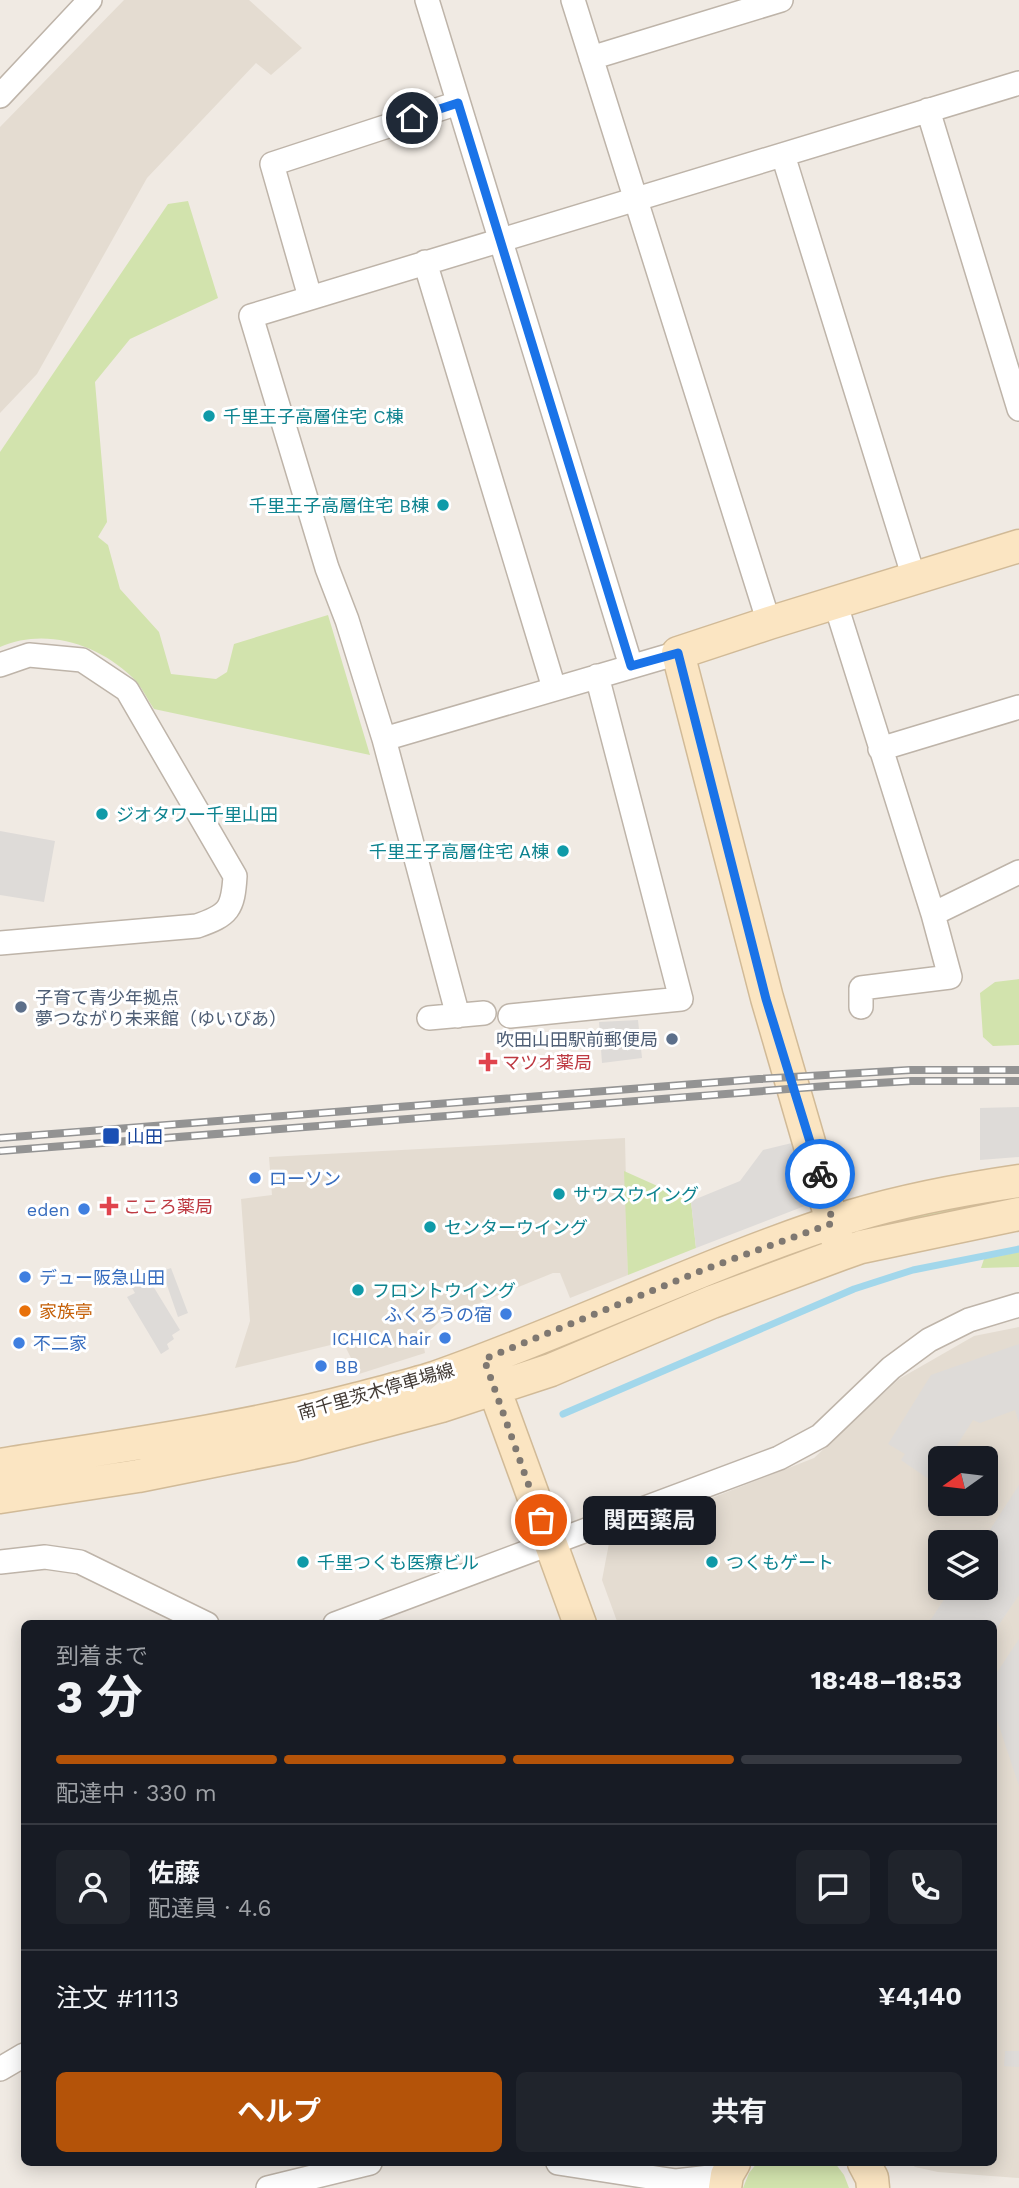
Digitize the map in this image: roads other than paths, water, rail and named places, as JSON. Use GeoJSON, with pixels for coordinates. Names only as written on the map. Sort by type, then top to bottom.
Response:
{"type":"FeatureCollection","features":[{"type":"Feature","properties":{"kind":"main road"},"geometry":{"type":"LineString","coordinates":[[841,1254],[766,999],[678,653],[1019,546]]}},
{"type":"Feature","properties":{"kind":"main road","name":"南千里茨木停車場線"},"geometry":{"type":"LineString","coordinates":[[0,1497],[138,1476],[293,1445],[428,1409],[489,1374],[708,1268],[853,1216],[971,1188],[1019,1181]]}},
{"type":"Feature","properties":{"kind":"main road","name":"南千里茨木停車場線"},"geometry":{"type":"LineString","coordinates":[[0,1465],[179,1438],[304,1412],[432,1378],[551,1370],[712,1302],[841,1254],[875,1244],[1019,1214]]}},
{"type":"Feature","properties":{"kind":"main road"},"geometry":{"type":"LineString","coordinates":[[489,1374],[578,1620]]}},
{"type":"Feature","properties":{"kind":"main road"},"geometry":{"type":"LineString","coordinates":[[866,2166],[872,2178],[873,2188]]}},
{"type":"Feature","properties":{"kind":"street"},"geometry":{"type":"LineString","coordinates":[[0,96],[90,0]]}},
{"type":"Feature","properties":{"kind":"street"},"geometry":{"type":"LineString","coordinates":[[427,0],[631,666]]}},
{"type":"Feature","properties":{"kind":"street"},"geometry":{"type":"LineString","coordinates":[[573,0],[769,623]]}},
{"type":"Feature","properties":{"kind":"street"},"geometry":{"type":"LineString","coordinates":[[592,58],[781,0]]}},
{"type":"Feature","properties":{"kind":"street"},"geometry":{"type":"LineString","coordinates":[[458,1016],[384,739],[347,620],[327,568],[251,316],[1019,83]]}},
{"type":"Feature","properties":{"kind":"street"},"geometry":{"type":"LineString","coordinates":[[310,297],[272,164],[458,103]]}},
{"type":"Feature","properties":{"kind":"street"},"geometry":{"type":"LineString","coordinates":[[928,110],[1019,409]]}},
{"type":"Feature","properties":{"kind":"street"},"geometry":{"type":"LineString","coordinates":[[783,155],[914,578]]}},
{"type":"Feature","properties":{"kind":"street"},"geometry":{"type":"LineString","coordinates":[[425,262],[554,688]]}},
{"type":"Feature","properties":{"kind":"street"},"geometry":{"type":"LineString","coordinates":[[835,602],[933,914],[950,977],[860,988],[861,1007]]}},
{"type":"Feature","properties":{"kind":"street"},"geometry":{"type":"LineString","coordinates":[[384,739],[678,653]]}},
{"type":"Feature","properties":{"kind":"street"},"geometry":{"type":"LineString","coordinates":[[0,664],[29,655],[82,660],[127,690],[235,876],[233,900],[219,919],[197,926],[0,943]]}},
{"type":"Feature","properties":{"kind":"street"},"geometry":{"type":"LineString","coordinates":[[510,1016],[681,999],[597,676]]}},
{"type":"Feature","properties":{"kind":"street"},"geometry":{"type":"LineString","coordinates":[[880,748],[1019,708]]}},
{"type":"Feature","properties":{"kind":"street"},"geometry":{"type":"LineString","coordinates":[[933,914],[1019,872]]}},
{"type":"Feature","properties":{"kind":"street"},"geometry":{"type":"LineString","coordinates":[[429,1018],[484,1013]]}},
{"type":"Feature","properties":{"kind":"street"},"geometry":{"type":"LineString","coordinates":[[346,1620],[779,1458],[820,1436],[891,1368],[929,1340],[968,1320],[1019,1305]]}},
{"type":"Feature","properties":{"kind":"street"},"geometry":{"type":"LineString","coordinates":[[0,1562],[45,1557],[80,1562],[200,1620]]}},
{"type":"Feature","properties":{"kind":"street"},"geometry":{"type":"LineString","coordinates":[[0,2069],[21,2056]]}},
{"type":"Feature","properties":{"kind":"street"},"geometry":{"type":"LineString","coordinates":[[268,2188],[348,2179],[366,2166]]}},
{"type":"Feature","properties":{"kind":"street"},"geometry":{"type":"LineString","coordinates":[[566,2166],[596,2178],[676,2181],[728,2175]]}},
{"type":"Feature","properties":{"kind":"waterway"},"geometry":{"type":"LineString","coordinates":[[563,1414],[854,1289],[913,1270],[1019,1249]]}},
{"type":"Feature","properties":{"kind":"railway"},"geometry":{"type":"LineString","coordinates":[[0,1138],[759,1079],[910,1070],[1019,1070]]}},
{"type":"Feature","properties":{"kind":"railway"},"geometry":{"type":"LineString","coordinates":[[0,1151],[827,1086],[911,1081],[1019,1081]]}},
{"type":"Feature","properties":{"kind":"place","name":"千里王子高層住宅 C棟"},"geometry":{"type":"Point","coordinates":[209,416]}},
{"type":"Feature","properties":{"kind":"place","name":"千里王子高層住宅 B棟"},"geometry":{"type":"Point","coordinates":[443,505]}},
{"type":"Feature","properties":{"kind":"place","name":"ジオタワー千里山田"},"geometry":{"type":"Point","coordinates":[102,814]}},
{"type":"Feature","properties":{"kind":"place","name":"千里王子高層住宅 A棟"},"geometry":{"type":"Point","coordinates":[563,851]}},
{"type":"Feature","properties":{"kind":"place","name":"子育て青少年拠点 夢つながり未来館（ゆいぴあ）"},"geometry":{"type":"Point","coordinates":[21,1007]}},
{"type":"Feature","properties":{"kind":"place","name":"吹田山田駅前郵便局"},"geometry":{"type":"Point","coordinates":[672,1039]}},
{"type":"Feature","properties":{"kind":"place","name":"マツオ薬局"},"geometry":{"type":"Point","coordinates":[488,1062]}},
{"type":"Feature","properties":{"kind":"place","name":"山田"},"geometry":{"type":"Point","coordinates":[111,1136]}},
{"type":"Feature","properties":{"kind":"place","name":"ローソン"},"geometry":{"type":"Point","coordinates":[255,1178]}},
{"type":"Feature","properties":{"kind":"place","name":"サウスウイング"},"geometry":{"type":"Point","coordinates":[559,1194]}},
{"type":"Feature","properties":{"kind":"place","name":"こころ薬局"},"geometry":{"type":"Point","coordinates":[109,1206]}},
{"type":"Feature","properties":{"kind":"place","name":"eden"},"geometry":{"type":"Point","coordinates":[84,1209]}},
{"type":"Feature","properties":{"kind":"place","name":"センターウイング"},"geometry":{"type":"Point","coordinates":[430,1227]}},
{"type":"Feature","properties":{"kind":"place","name":"デュー阪急山田"},"geometry":{"type":"Point","coordinates":[25,1277]}},
{"type":"Feature","properties":{"kind":"place","name":"フロントウイング"},"geometry":{"type":"Point","coordinates":[358,1290]}},
{"type":"Feature","properties":{"kind":"place","name":"家族亭"},"geometry":{"type":"Point","coordinates":[25,1311]}},
{"type":"Feature","properties":{"kind":"place","name":"ふくろうの宿"},"geometry":{"type":"Point","coordinates":[506,1314]}},
{"type":"Feature","properties":{"kind":"place","name":"ICHICA hair"},"geometry":{"type":"Point","coordinates":[445,1338]}},
{"type":"Feature","properties":{"kind":"place","name":"不二家"},"geometry":{"type":"Point","coordinates":[19,1343]}},
{"type":"Feature","properties":{"kind":"place","name":"BB"},"geometry":{"type":"Point","coordinates":[321,1366]}},
{"type":"Feature","properties":{"kind":"place","name":"関西薬局"},"geometry":{"type":"Point","coordinates":[541,1520]}},
{"type":"Feature","properties":{"kind":"place","name":"千里つくも医療ビル"},"geometry":{"type":"Point","coordinates":[303,1562]}},
{"type":"Feature","properties":{"kind":"place","name":"つくもゲート"},"geometry":{"type":"Point","coordinates":[712,1562]}}]}
